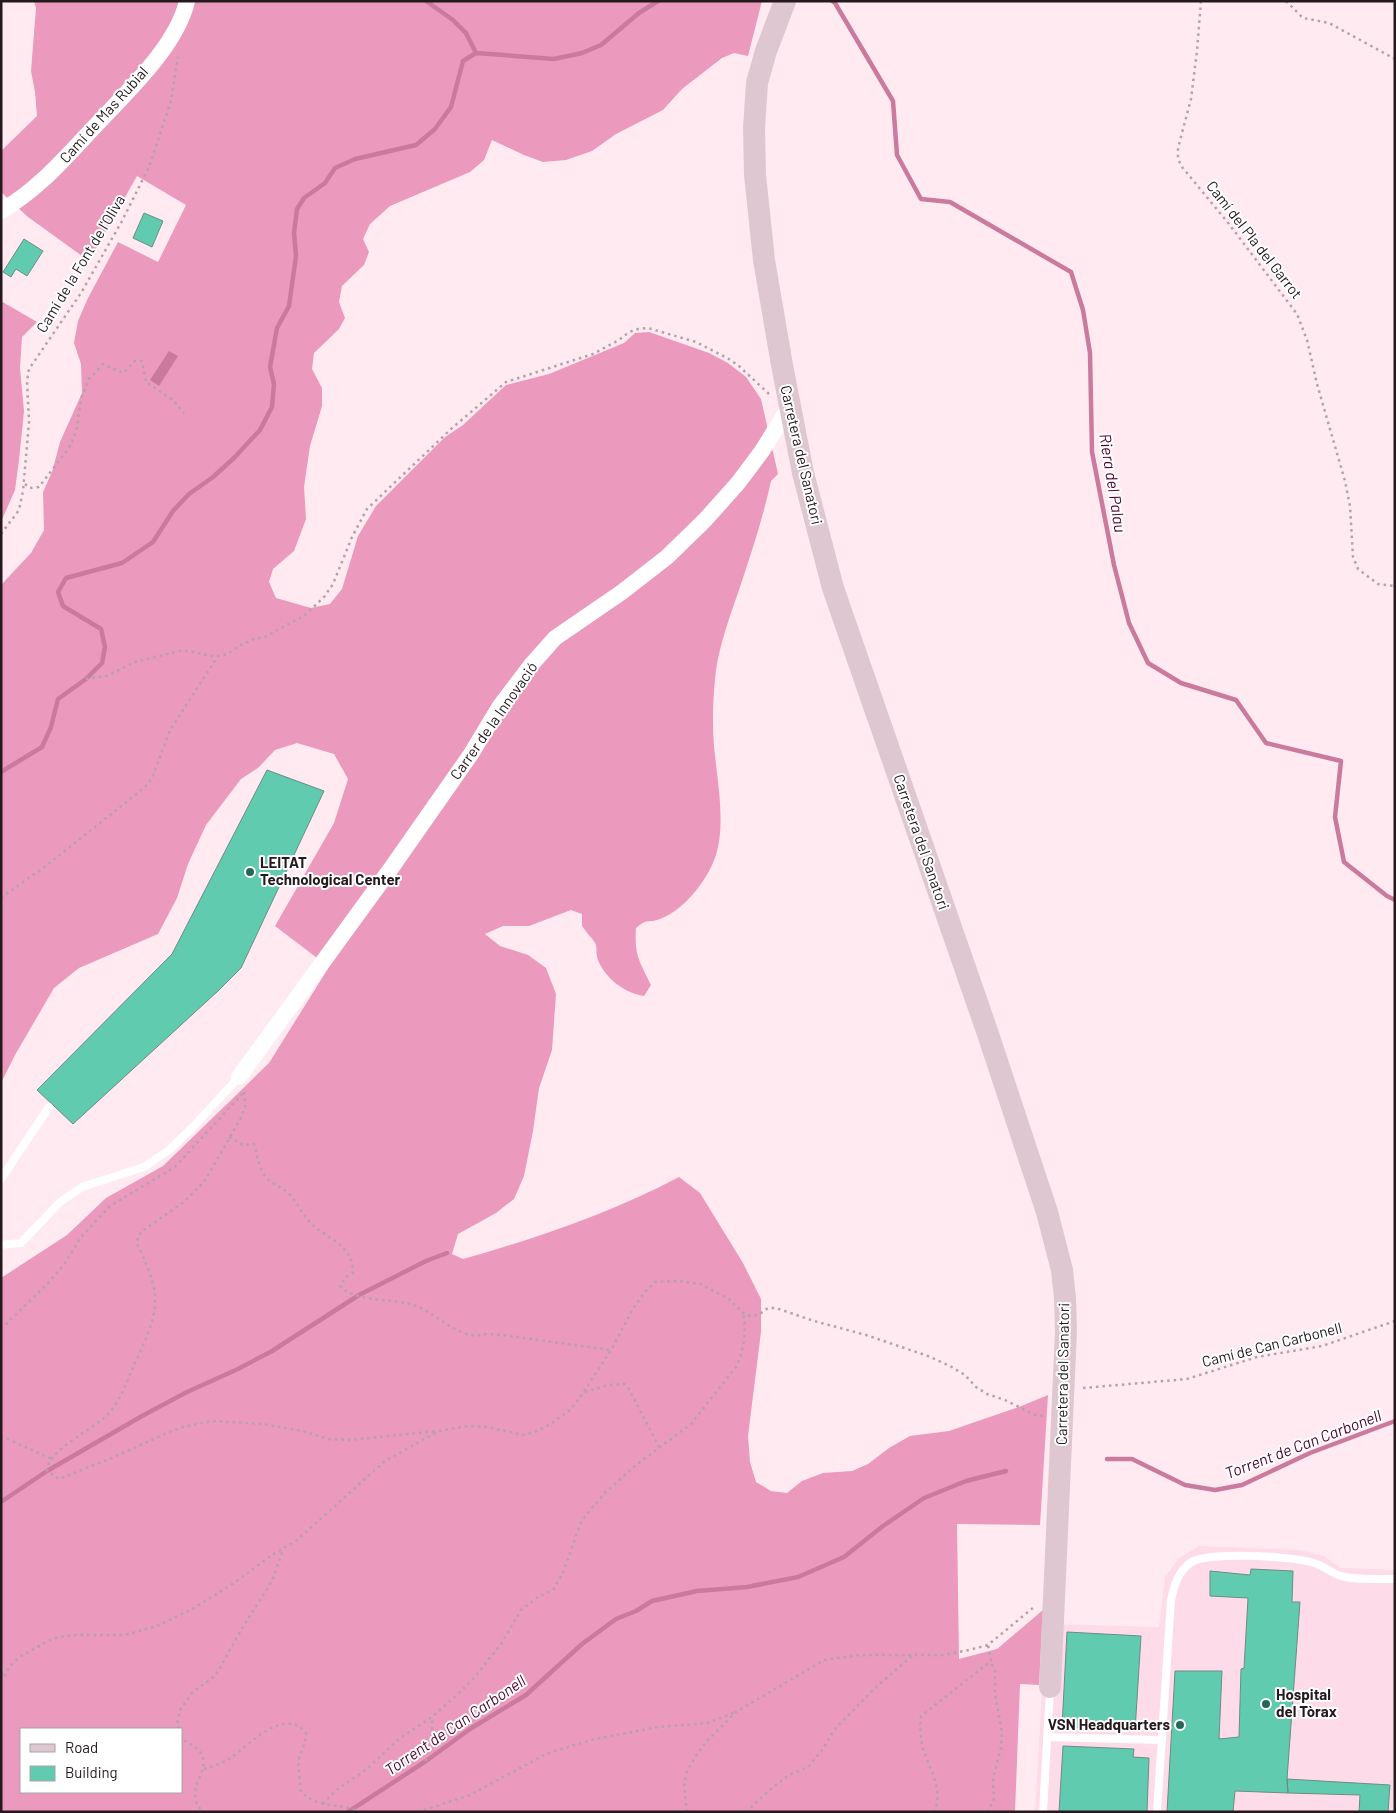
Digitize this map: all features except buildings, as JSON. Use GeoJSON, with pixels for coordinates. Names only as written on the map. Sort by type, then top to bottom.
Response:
{"type":"FeatureCollection","features":[{"type":"Feature","properties":{"kind":"street","name":"Camí de Mas Rubial"},"geometry":{"type":"LineString","coordinates":[[1,211],[33,190],[137,81],[175,31],[184,14],[187,1]]}},
{"type":"Feature","properties":{"kind":"street","name":"Carretera del Sanatori"},"geometry":{"type":"LineString","coordinates":[[785,1],[766,51],[757,83],[754,128],[755,175],[764,260],[803,473],[833,588],[987,1031],[1047,1212],[1062,1270],[1066,1331],[1050,1687]]}},
{"type":"Feature","properties":{"kind":"street","name":"Carrer de la Innovació"},"geometry":{"type":"LineString","coordinates":[[242,1084],[470,754],[500,706],[531,665],[555,638],[630,586],[667,557],[705,520],[738,483],[762,451],[789,404]]}},
{"type":"Feature","properties":{"kind":"lane"},"geometry":{"type":"LineString","coordinates":[[1,1244],[21,1243],[60,1202],[82,1187],[144,1167],[169,1150],[242,1084]]}},
{"type":"Feature","properties":{"kind":"lane"},"geometry":{"type":"LineString","coordinates":[[1,1179],[49,1107]]}},
{"type":"Feature","properties":{"kind":"lane"},"geometry":{"type":"LineString","coordinates":[[1157,1812],[1171,1600],[1178,1577],[1191,1562],[1206,1557],[1289,1559],[1314,1563],[1332,1574],[1346,1578],[1395,1579]]}},
{"type":"Feature","properties":{"kind":"lane"},"geometry":{"type":"LineString","coordinates":[[1043,1812],[1050,1687]]}},
{"type":"Feature","properties":{"kind":"lane"},"geometry":{"type":"LineString","coordinates":[[1047,1737],[1162,1740]]}},
{"type":"Feature","properties":{"kind":"path","name":"Camí del Pla del Garrot"},"geometry":{"type":"LineString","coordinates":[[1201,1],[1191,99],[1178,148],[1178,159],[1182,167],[1230,224],[1298,314],[1307,340],[1317,384],[1345,481],[1350,506],[1353,557],[1358,569],[1378,584],[1395,586]]}},
{"type":"Feature","properties":{"kind":"path"},"geometry":{"type":"LineString","coordinates":[[1286,1],[1303,18],[1330,24],[1395,59]]}},
{"type":"Feature","properties":{"kind":"path","name":"Camí de la Font de l'Oliva"},"geometry":{"type":"LineString","coordinates":[[1,534],[19,510],[24,484],[29,422],[27,381],[29,369],[81,293],[122,221],[149,167],[171,101],[179,43],[175,31]]}},
{"type":"Feature","properties":{"kind":"path"},"geometry":{"type":"LineString","coordinates":[[86,679],[107,676],[135,662],[179,651],[218,656],[228,654],[237,647],[265,636],[304,615],[324,598],[333,584],[352,536],[367,509],[451,429],[506,382],[593,354],[619,340],[629,332],[648,328],[696,342],[729,359],[739,366],[763,390],[789,404]]}},
{"type":"Feature","properties":{"kind":"path"},"geometry":{"type":"LineString","coordinates":[[24,484],[30,488],[39,487],[71,445],[77,427],[81,399],[89,379],[103,364],[124,373],[135,361],[142,361],[146,382],[173,400],[184,413]]}},
{"type":"Feature","properties":{"kind":"path"},"geometry":{"type":"LineString","coordinates":[[1,898],[62,854],[144,788],[152,778],[170,730],[218,656]]}},
{"type":"Feature","properties":{"kind":"path"},"geometry":{"type":"LineString","coordinates":[[242,1084],[245,1107],[242,1118],[211,1172],[184,1202],[146,1227],[138,1237],[137,1244],[155,1293],[154,1314],[122,1396],[109,1413],[61,1450],[47,1466],[47,1471],[59,1479],[167,1433],[212,1421],[263,1424],[302,1431],[329,1439],[342,1440],[439,1431],[468,1426],[487,1427],[522,1435],[535,1432],[549,1425],[570,1410],[611,1350],[634,1307],[646,1291],[655,1282],[679,1280],[700,1284],[729,1299],[743,1313],[750,1316],[758,1315],[768,1308],[776,1308],[884,1341],[950,1366],[965,1375],[976,1387],[987,1394],[1005,1400],[1035,1415],[1063,1417]]}},
{"type":"Feature","properties":{"kind":"path"},"geometry":{"type":"LineString","coordinates":[[1,1329],[63,1266],[81,1237],[110,1206],[175,1167],[242,1084]]}},
{"type":"Feature","properties":{"kind":"path"},"geometry":{"type":"LineString","coordinates":[[230,1137],[244,1144],[254,1144],[260,1169],[267,1179],[278,1188],[289,1193],[308,1220],[348,1251],[353,1264],[353,1273],[346,1277],[340,1286],[345,1292],[372,1299],[407,1303],[423,1308],[462,1333],[475,1337],[486,1334],[502,1335],[611,1350]]}},
{"type":"Feature","properties":{"kind":"path"},"geometry":{"type":"LineString","coordinates":[[323,1804],[335,1791],[367,1769],[400,1738],[432,1716],[474,1678],[501,1644],[521,1610],[538,1597],[553,1590],[563,1573],[581,1522],[592,1508],[605,1493],[636,1465],[690,1424],[736,1367],[744,1343],[745,1323],[743,1313]]}},
{"type":"Feature","properties":{"kind":"path","name":"Camí de Can Carbonell"},"geometry":{"type":"LineString","coordinates":[[1064,1390],[1187,1379],[1257,1357],[1329,1344],[1395,1321]]}},
{"type":"Feature","properties":{"kind":"path"},"geometry":{"type":"LineString","coordinates":[[584,1392],[608,1385],[624,1384],[630,1388],[659,1447]]}},
{"type":"Feature","properties":{"kind":"path"},"geometry":{"type":"LineString","coordinates":[[1,1682],[10,1666],[20,1657],[58,1637],[125,1635],[157,1626],[215,1596],[266,1559],[297,1540],[385,1461],[439,1431]]}},
{"type":"Feature","properties":{"kind":"path"},"geometry":{"type":"LineString","coordinates":[[1,1436],[52,1459]]}},
{"type":"Feature","properties":{"kind":"path"},"geometry":{"type":"LineString","coordinates":[[179,1728],[177,1724],[180,1710],[193,1692],[216,1675],[240,1630],[272,1581],[283,1548]]}},
{"type":"Feature","properties":{"kind":"path"},"geometry":{"type":"LineString","coordinates":[[418,1812],[470,1796],[546,1754],[571,1746],[595,1739],[658,1727],[708,1723],[736,1712],[824,1660],[859,1655],[943,1655],[988,1645],[1054,1591]]}},
{"type":"Feature","properties":{"kind":"path"},"geometry":{"type":"LineString","coordinates":[[987,1812],[994,1799],[993,1778],[1001,1748],[1002,1732],[995,1694],[995,1672],[988,1645]]}},
{"type":"Feature","properties":{"kind":"path"},"geometry":{"type":"LineString","coordinates":[[746,1812],[789,1775],[808,1767],[834,1730],[874,1689],[913,1655]]}},
{"type":"Feature","properties":{"kind":"path"},"geometry":{"type":"LineString","coordinates":[[933,1812],[936,1808],[938,1797],[919,1730],[921,1716],[991,1661]]}},
{"type":"Feature","properties":{"kind":"path"},"geometry":{"type":"LineString","coordinates":[[687,1812],[684,1786],[687,1771],[706,1742],[736,1712]]}},
{"type":"Feature","properties":{"kind":"path"},"geometry":{"type":"LineString","coordinates":[[426,1761],[428,1746],[432,1738],[432,1716]]}},
{"type":"Feature","properties":{"kind":"path"},"geometry":{"type":"LineString","coordinates":[[204,1769],[219,1765],[234,1756],[258,1735],[272,1728],[288,1723],[301,1726],[306,1733],[305,1742],[298,1761],[299,1787],[301,1792],[306,1797],[323,1804],[332,1806],[344,1805],[360,1812]]}},
{"type":"Feature","properties":{"kind":"path"},"geometry":{"type":"LineString","coordinates":[[182,1738],[183,1740],[195,1746],[202,1756],[204,1769],[197,1786],[196,1800],[202,1812]]}},
{"type":"Feature","properties":{"kind":"shaded area"},"geometry":{"type":"Polygon","coordinates":[[[34,1],[762,1],[748,56],[734,53],[722,58],[682,89],[663,110],[616,134],[592,151],[566,160],[543,162],[492,140],[484,160],[470,172],[390,206],[370,224],[363,239],[369,252],[364,265],[342,286],[339,302],[345,318],[339,329],[314,353],[312,369],[322,388],[322,406],[310,446],[304,487],[306,519],[294,551],[273,569],[269,582],[276,598],[311,608],[330,604],[342,589],[358,536],[376,506],[445,437],[463,425],[506,385],[549,374],[624,343],[635,333],[649,332],[709,353],[728,363],[746,377],[761,399],[778,474],[771,481],[756,536],[723,640],[716,670],[713,727],[721,815],[716,855],[701,884],[678,909],[669,915],[646,922],[636,928],[637,952],[651,985],[644,996],[622,988],[604,971],[597,957],[595,943],[582,926],[582,914],[571,910],[529,926],[503,926],[485,934],[500,946],[528,955],[546,968],[556,994],[552,1050],[539,1088],[524,1176],[514,1199],[496,1213],[458,1234],[452,1254],[463,1259],[573,1224],[627,1202],[679,1177],[700,1193],[743,1263],[761,1299],[761,1332],[748,1436],[750,1462],[756,1482],[771,1491],[787,1493],[802,1481],[823,1473],[852,1471],[868,1464],[889,1448],[910,1436],[949,1431],[1048,1395],[1040,1525],[957,1524],[959,1659],[997,1649],[1043,1610],[1039,1685],[1020,1684],[1015,1812],[1,1812],[1,1278],[67,1235],[106,1198],[163,1166],[269,1063],[329,967],[275,926],[334,823],[348,779],[334,754],[297,743],[275,750],[258,768],[241,779],[206,825],[188,864],[177,898],[158,934],[79,968],[54,988],[1,1083],[1,585],[31,553],[44,530],[43,492],[52,472],[60,442],[82,393],[81,364],[74,343],[78,321],[88,298],[118,242],[158,262],[186,205],[137,176],[89,261],[28,217],[1,192],[1,151],[37,116],[31,71],[36,8],[34,1]]]}},
{"type":"Feature","properties":{"kind":"shaded area"},"geometry":{"type":"Polygon","coordinates":[[[1,301],[37,322],[22,337],[20,368],[24,411],[19,460],[15,490],[1,522],[1,301]]]}},
{"type":"Feature","properties":{"kind":"shaded area"},"geometry":{"type":"Polygon","coordinates":[[[169,351],[178,356],[159,386],[150,380],[169,351]]]}},
{"type":"Feature","properties":{"kind":"shaded area"},"geometry":{"type":"Polygon","coordinates":[[[1199,1546],[1300,1550],[1324,1556],[1341,1568],[1395,1570],[1395,1812],[1035,1812],[1046,1624],[1159,1627],[1165,1577],[1179,1558],[1199,1546]]]}},
{"type":"Feature","properties":{"kind":"waterway"},"geometry":{"type":"LineString","coordinates":[[426,1],[453,20],[466,33],[476,53],[554,59],[582,53],[601,45],[639,13],[658,1]]}},
{"type":"Feature","properties":{"kind":"waterway","name":"Riera del Palau"},"geometry":{"type":"LineString","coordinates":[[832,1],[835,3],[893,101],[897,155],[921,199],[950,202],[1071,272],[1083,310],[1090,353],[1092,452],[1114,565],[1129,623],[1148,663],[1181,683],[1236,700],[1266,743],[1341,761],[1335,817],[1344,862],[1387,896],[1395,900]]}},
{"type":"Feature","properties":{"kind":"waterway"},"geometry":{"type":"LineString","coordinates":[[1,772],[42,747],[51,727],[58,699],[86,679],[102,663],[105,647],[101,629],[63,606],[58,592],[66,578],[122,563],[153,542],[173,511],[189,494],[213,477],[260,430],[272,407],[274,384],[270,367],[277,328],[289,306],[296,256],[294,233],[297,209],[304,198],[325,183],[335,168],[355,159],[416,145],[435,129],[451,107],[463,61],[476,53]]}},
{"type":"Feature","properties":{"kind":"waterway"},"geometry":{"type":"LineString","coordinates":[[1,1502],[47,1471],[142,1416],[272,1351],[359,1295],[426,1261],[447,1253]]}},
{"type":"Feature","properties":{"kind":"waterway","name":"Torrent de Can Carbonell"},"geometry":{"type":"LineString","coordinates":[[1107,1459],[1132,1459],[1185,1485],[1215,1490],[1242,1485],[1310,1453],[1395,1421]]}},
{"type":"Feature","properties":{"kind":"waterway","name":"Torrent de Can Carbonell"},"geometry":{"type":"LineString","coordinates":[[348,1812],[426,1761],[470,1729],[526,1695],[582,1644],[616,1619],[636,1611],[652,1601],[697,1591],[747,1587],[798,1577],[844,1557],[883,1526],[924,1498],[966,1481],[1006,1471]]}},
{"type":"Feature","properties":{"kind":"place","name":"LEITAT Technological Center"},"geometry":{"type":"Point","coordinates":[250,872]}},
{"type":"Feature","properties":{"kind":"place","name":"Hospital del Tòrax"},"geometry":{"type":"Point","coordinates":[1266,1704]}},
{"type":"Feature","properties":{"kind":"place","name":"VSN Headquarters"},"geometry":{"type":"Point","coordinates":[1180,1725]}}]}
